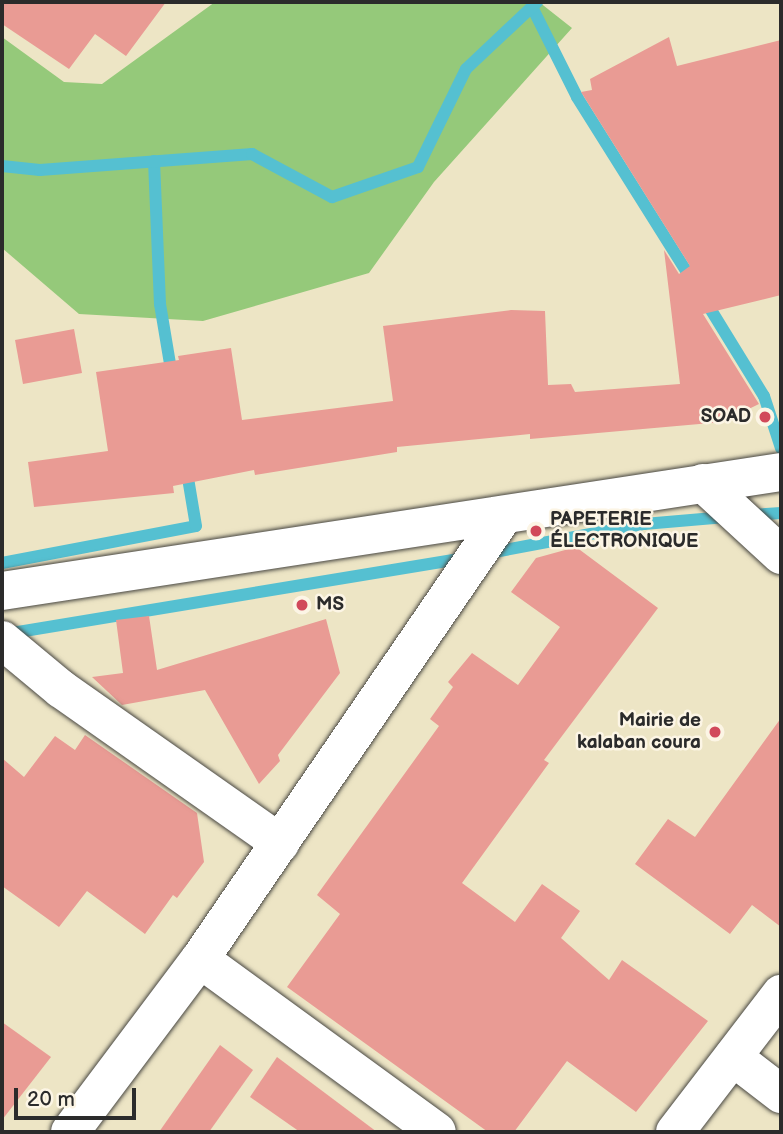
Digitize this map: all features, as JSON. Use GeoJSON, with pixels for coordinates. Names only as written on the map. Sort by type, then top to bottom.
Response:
{"type":"FeatureCollection","features":[{"type":"Feature","properties":{"kind":"street"},"geometry":{"type":"LineString","coordinates":[[2,591],[781,472]]}},
{"type":"Feature","properties":{"kind":"street"},"geometry":{"type":"LineString","coordinates":[[703,483],[781,555]]}},
{"type":"Feature","properties":{"kind":"street"},"geometry":{"type":"LineString","coordinates":[[70,1132],[200,960],[504,515]]}},
{"type":"Feature","properties":{"kind":"street"},"geometry":{"type":"LineString","coordinates":[[2,640],[61,689],[280,842]]}},
{"type":"Feature","properties":{"kind":"street"},"geometry":{"type":"LineString","coordinates":[[200,960],[437,1132]]}},
{"type":"Feature","properties":{"kind":"street"},"geometry":{"type":"LineString","coordinates":[[674,1132],[781,994]]}},
{"type":"Feature","properties":{"kind":"street"},"geometry":{"type":"LineString","coordinates":[[733,1057],[781,1094]]}},
{"type":"Feature","properties":{"kind":"green space"},"geometry":{"type":"Polygon","coordinates":[[[215,2],[539,2],[572,28],[434,182],[369,273],[203,321],[79,314],[2,248],[2,37],[64,82],[102,84],[215,2]]]}},
{"type":"Feature","properties":{"kind":"building"},"geometry":{"type":"Polygon","coordinates":[[[2,2],[166,2],[126,56],[95,34],[69,69],[2,24],[2,2]]]}},
{"type":"Feature","properties":{"kind":"building"},"geometry":{"type":"Polygon","coordinates":[[[669,37],[677,66],[781,40],[781,295],[703,314],[759,404],[722,422],[530,439],[530,434],[397,447],[397,452],[255,475],[254,470],[173,486],[174,493],[34,507],[28,462],[108,451],[96,372],[179,360],[178,356],[231,348],[242,420],[393,401],[383,326],[511,310],[545,311],[548,385],[571,384],[575,392],[680,384],[664,250],[679,274],[690,266],[581,92],[592,90],[590,79],[669,37]]]}},
{"type":"Feature","properties":{"kind":"building"},"geometry":{"type":"Polygon","coordinates":[[[74,329],[82,373],[23,384],[15,340],[74,329]]]}},
{"type":"Feature","properties":{"kind":"building"},"geometry":{"type":"Polygon","coordinates":[[[576,547],[658,608],[544,760],[549,763],[462,883],[515,922],[542,884],[580,911],[561,938],[609,980],[622,960],[708,1021],[636,1112],[567,1061],[514,1132],[488,1132],[287,987],[340,914],[317,895],[439,726],[430,719],[453,687],[448,682],[472,653],[518,685],[560,627],[511,592],[536,558],[576,547]]]}},
{"type":"Feature","properties":{"kind":"building"},"geometry":{"type":"Polygon","coordinates":[[[149,616],[157,670],[326,619],[340,673],[278,755],[280,761],[259,784],[205,690],[122,705],[92,677],[123,673],[116,620],[149,616]]]}},
{"type":"Feature","properties":{"kind":"building"},"geometry":{"type":"Polygon","coordinates":[[[781,718],[781,927],[752,905],[730,934],[635,864],[668,819],[695,837],[781,718]]]}},
{"type":"Feature","properties":{"kind":"building"},"geometry":{"type":"Polygon","coordinates":[[[85,735],[197,813],[204,862],[177,898],[173,895],[145,934],[87,891],[59,927],[2,886],[2,758],[24,777],[55,736],[75,750],[85,735]]]}},
{"type":"Feature","properties":{"kind":"building"},"geometry":{"type":"Polygon","coordinates":[[[2,1022],[51,1057],[2,1120],[2,1022]]]}},
{"type":"Feature","properties":{"kind":"building"},"geometry":{"type":"Polygon","coordinates":[[[220,1045],[253,1070],[209,1132],[159,1132],[220,1045]]]}},
{"type":"Feature","properties":{"kind":"building"},"geometry":{"type":"Polygon","coordinates":[[[277,1057],[377,1132],[300,1132],[250,1097],[277,1057]]]}},
{"type":"Feature","properties":{"kind":"waterway"},"geometry":{"type":"LineString","coordinates":[[2,166],[40,170],[252,154],[332,197],[418,167],[466,69],[537,2]]}},
{"type":"Feature","properties":{"kind":"waterway"},"geometry":{"type":"LineString","coordinates":[[532,7],[577,97],[693,282]]}},
{"type":"Feature","properties":{"kind":"waterway"},"geometry":{"type":"LineString","coordinates":[[154,161],[160,304],[172,376]]}},
{"type":"Feature","properties":{"kind":"waterway"},"geometry":{"type":"LineString","coordinates":[[703,297],[764,396],[781,448]]}},
{"type":"Feature","properties":{"kind":"waterway"},"geometry":{"type":"LineString","coordinates":[[2,563],[196,526],[186,466]]}},
{"type":"Feature","properties":{"kind":"waterway"},"geometry":{"type":"LineString","coordinates":[[752,515],[781,513]]}},
{"type":"Feature","properties":{"kind":"waterway"},"geometry":{"type":"LineString","coordinates":[[489,553],[644,524],[726,517]]}},
{"type":"Feature","properties":{"kind":"waterway"},"geometry":{"type":"LineString","coordinates":[[6,634],[464,558]]}},
{"type":"Feature","properties":{"kind":"place","name":"SOAD"},"geometry":{"type":"Point","coordinates":[765,417]}},
{"type":"Feature","properties":{"kind":"place","name":"PAPETERIE ÉLECTRONIQUE"},"geometry":{"type":"Point","coordinates":[536,531]}},
{"type":"Feature","properties":{"kind":"place","name":"MS"},"geometry":{"type":"Point","coordinates":[302,605]}},
{"type":"Feature","properties":{"kind":"place","name":"Mairie de kalaban coura"},"geometry":{"type":"Point","coordinates":[715,732]}}]}
